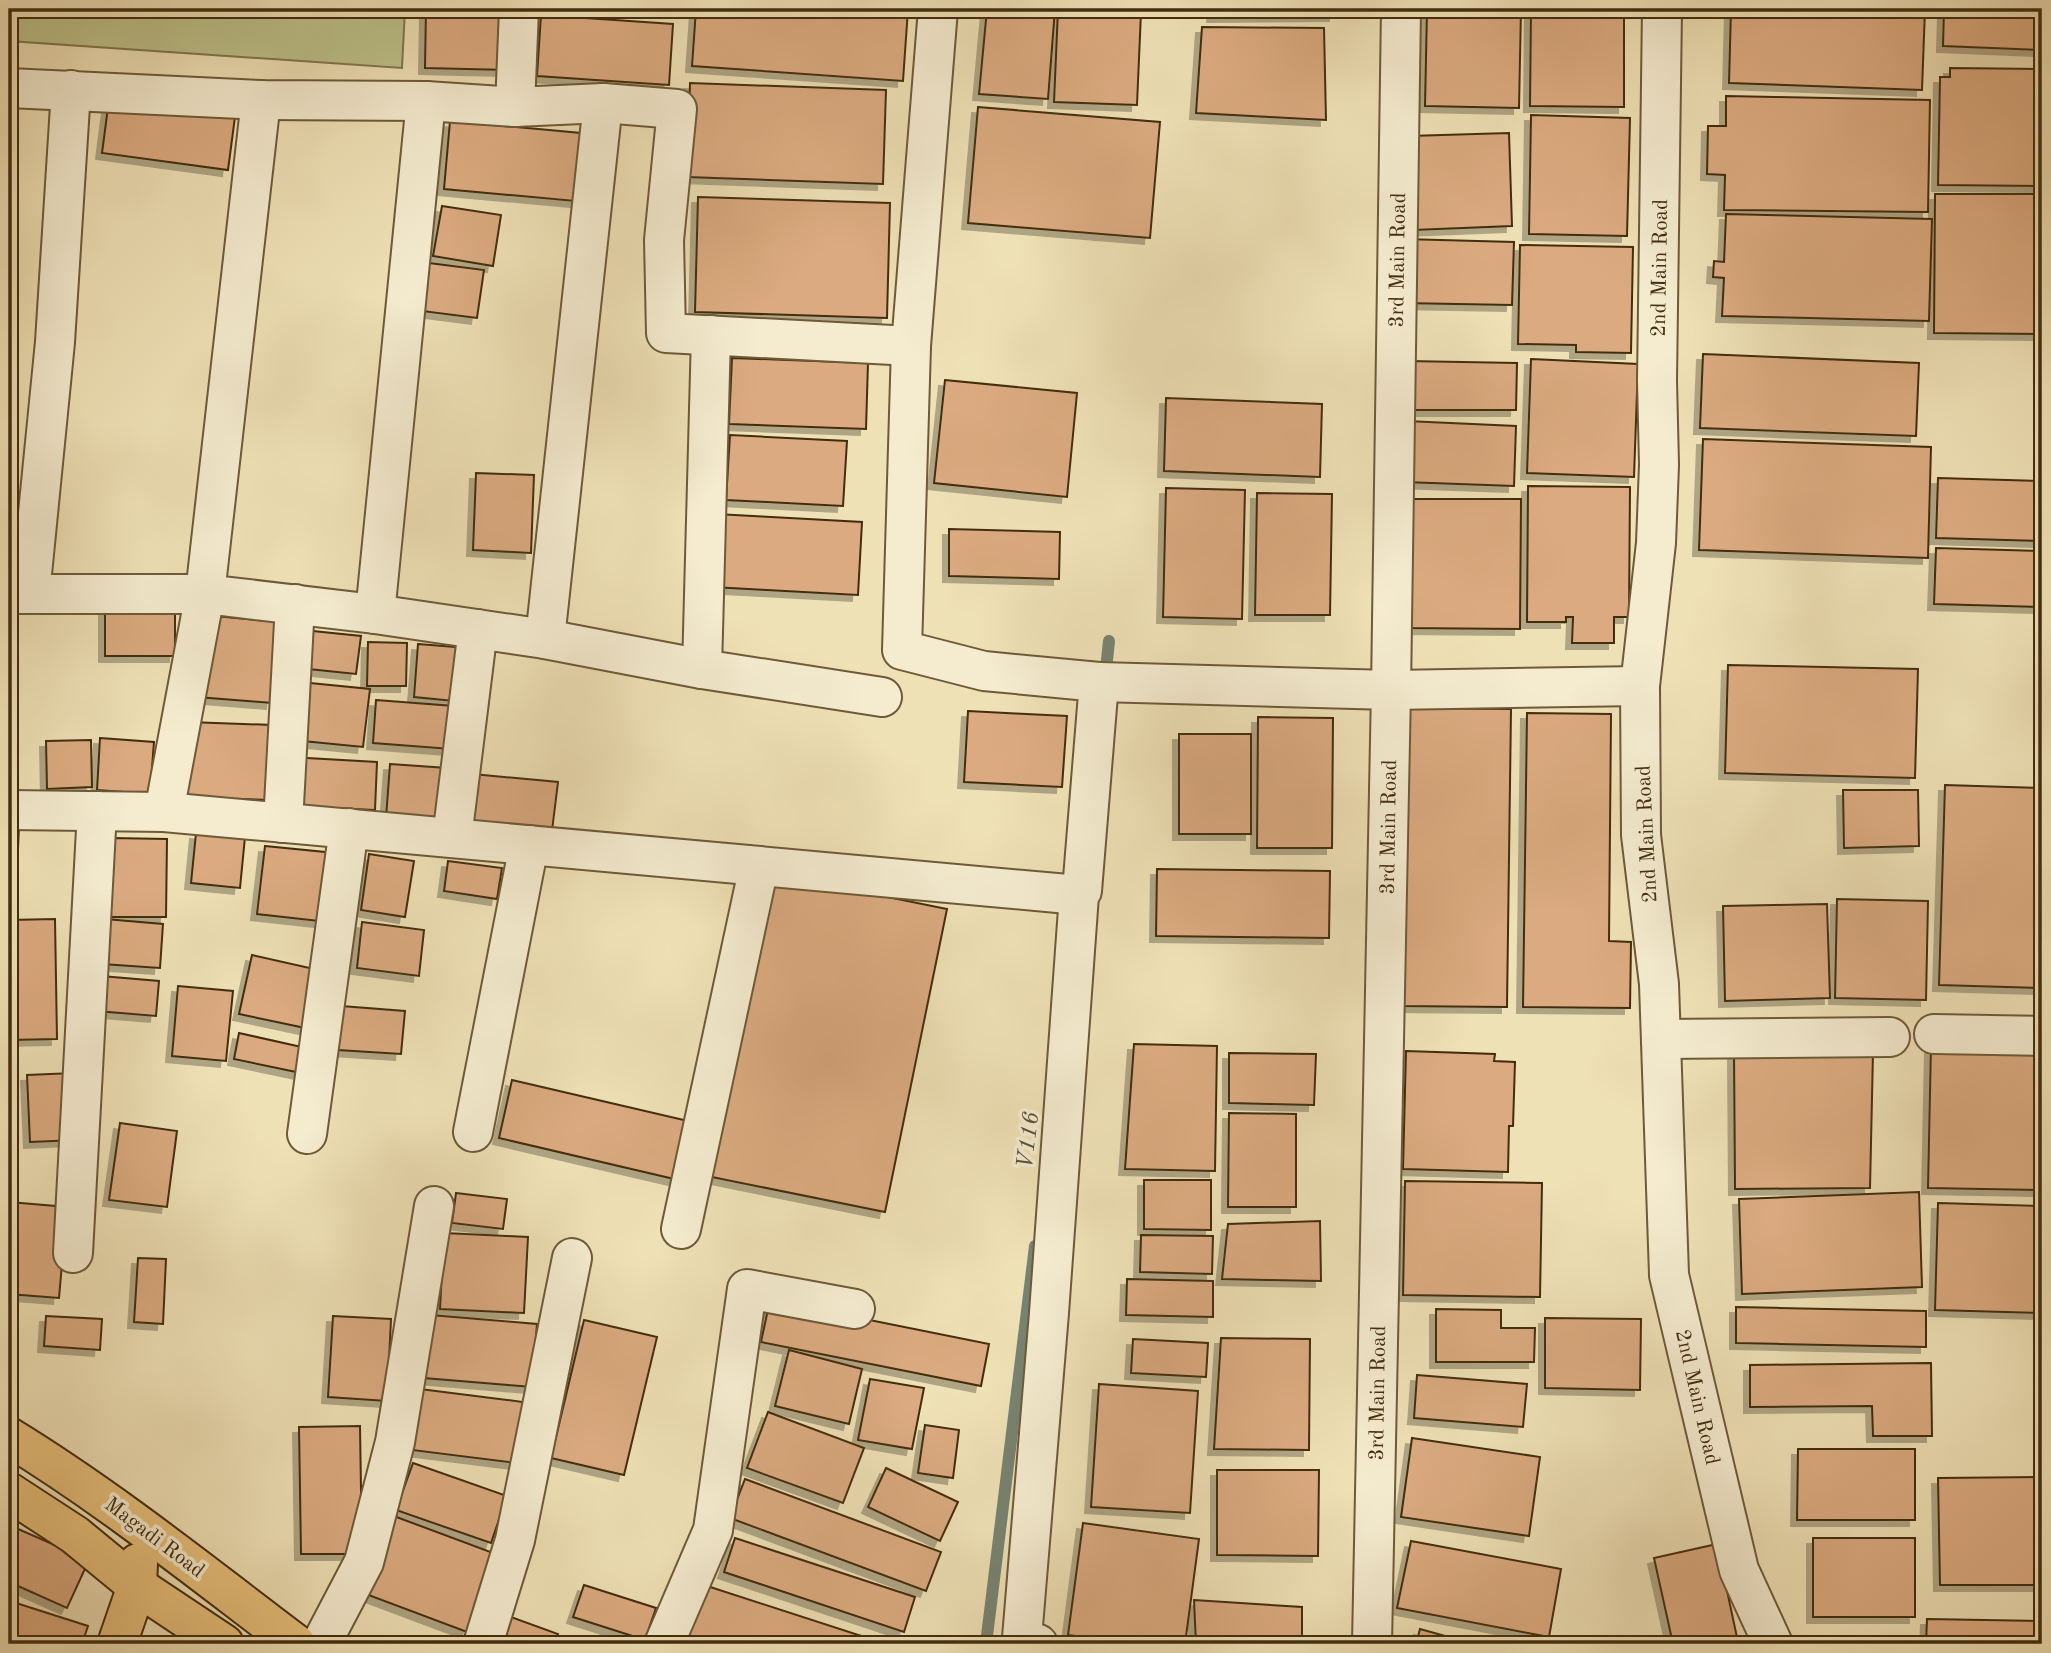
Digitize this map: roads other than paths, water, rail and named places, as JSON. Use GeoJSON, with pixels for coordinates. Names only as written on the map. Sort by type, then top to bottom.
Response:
{"type":"FeatureCollection","features":[{"type":"Feature","properties":{"kind":"main road","name":"Magadi Road"},"geometry":{"type":"LineString","coordinates":[[9,1437],[55,1465],[141,1526],[296,1644]]}},
{"type":"Feature","properties":{"kind":"main road"},"geometry":{"type":"LineString","coordinates":[[9,1492],[75,1535],[137,1586],[224,1644]]}},
{"type":"Feature","properties":{"kind":"main road"},"geometry":{"type":"LineString","coordinates":[[117,1644],[137,1586],[141,1526]]}},
{"type":"Feature","properties":{"kind":"street"},"geometry":{"type":"LineString","coordinates":[[515,107],[519,9]]}},
{"type":"Feature","properties":{"kind":"street"},"geometry":{"type":"LineString","coordinates":[[939,9],[911,346],[902,650],[984,671],[1099,684],[1391,690],[1640,686]]}},
{"type":"Feature","properties":{"kind":"street","name":"3rd Main Road"},"geometry":{"type":"LineString","coordinates":[[1371,1644],[1391,690],[1401,9]]}},
{"type":"Feature","properties":{"kind":"street","name":"2nd Main Road"},"geometry":{"type":"LineString","coordinates":[[1662,9],[1657,381],[1659,465],[1656,543],[1640,686],[1641,835],[1658,984],[1669,1275],[1739,1570],[1773,1644]]}},
{"type":"Feature","properties":{"kind":"street"},"geometry":{"type":"LineString","coordinates":[[9,88],[261,100],[426,101],[515,107],[603,103],[677,109],[664,240],[666,333],[911,346]]}},
{"type":"Feature","properties":{"kind":"street"},"geometry":{"type":"LineString","coordinates":[[71,90],[55,342],[19,594],[205,594],[295,604],[545,639],[702,669],[882,697]]}},
{"type":"Feature","properties":{"kind":"street"},"geometry":{"type":"LineString","coordinates":[[164,812],[205,594],[261,100]]}},
{"type":"Feature","properties":{"kind":"street"},"geometry":{"type":"LineString","coordinates":[[375,614],[426,101]]}},
{"type":"Feature","properties":{"kind":"street"},"geometry":{"type":"LineString","coordinates":[[545,639],[603,103]]}},
{"type":"Feature","properties":{"kind":"street"},"geometry":{"type":"LineString","coordinates":[[702,669],[711,335]]}},
{"type":"Feature","properties":{"kind":"street"},"geometry":{"type":"LineString","coordinates":[[283,823],[295,604]]}},
{"type":"Feature","properties":{"kind":"street"},"geometry":{"type":"LineString","coordinates":[[452,838],[478,629]]}},
{"type":"Feature","properties":{"kind":"street"},"geometry":{"type":"LineString","coordinates":[[1038,1644],[1022,1638],[1080,893],[1099,684]]}},
{"type":"Feature","properties":{"kind":"street"},"geometry":{"type":"LineString","coordinates":[[9,810],[164,812],[1080,893]]}},
{"type":"Feature","properties":{"kind":"street"},"geometry":{"type":"LineString","coordinates":[[73,1252],[97,811]]}},
{"type":"Feature","properties":{"kind":"street"},"geometry":{"type":"LineString","coordinates":[[307,1134],[349,828]]}},
{"type":"Feature","properties":{"kind":"street"},"geometry":{"type":"LineString","coordinates":[[473,1132],[529,845]]}},
{"type":"Feature","properties":{"kind":"street"},"geometry":{"type":"LineString","coordinates":[[681,1229],[759,866]]}},
{"type":"Feature","properties":{"kind":"street"},"geometry":{"type":"LineString","coordinates":[[1934,1034],[2042,1035]]}},
{"type":"Feature","properties":{"kind":"street"},"geometry":{"type":"LineString","coordinates":[[1661,1040],[1890,1037]]}},
{"type":"Feature","properties":{"kind":"street"},"geometry":{"type":"LineString","coordinates":[[321,1644],[364,1562],[396,1442],[434,1206]]}},
{"type":"Feature","properties":{"kind":"street"},"geometry":{"type":"LineString","coordinates":[[483,1644],[515,1540],[572,1258]]}},
{"type":"Feature","properties":{"kind":"street"},"geometry":{"type":"LineString","coordinates":[[664,1644],[713,1531],[747,1289],[855,1309]]}},
{"type":"Feature","properties":{"kind":"waterway","name":"V116"},"geometry":{"type":"LineString","coordinates":[[1105,679],[1109,641]]}},
{"type":"Feature","properties":{"kind":"waterway","name":"V116"},"geometry":{"type":"LineString","coordinates":[[986,1644],[1035,1246]]}}]}
